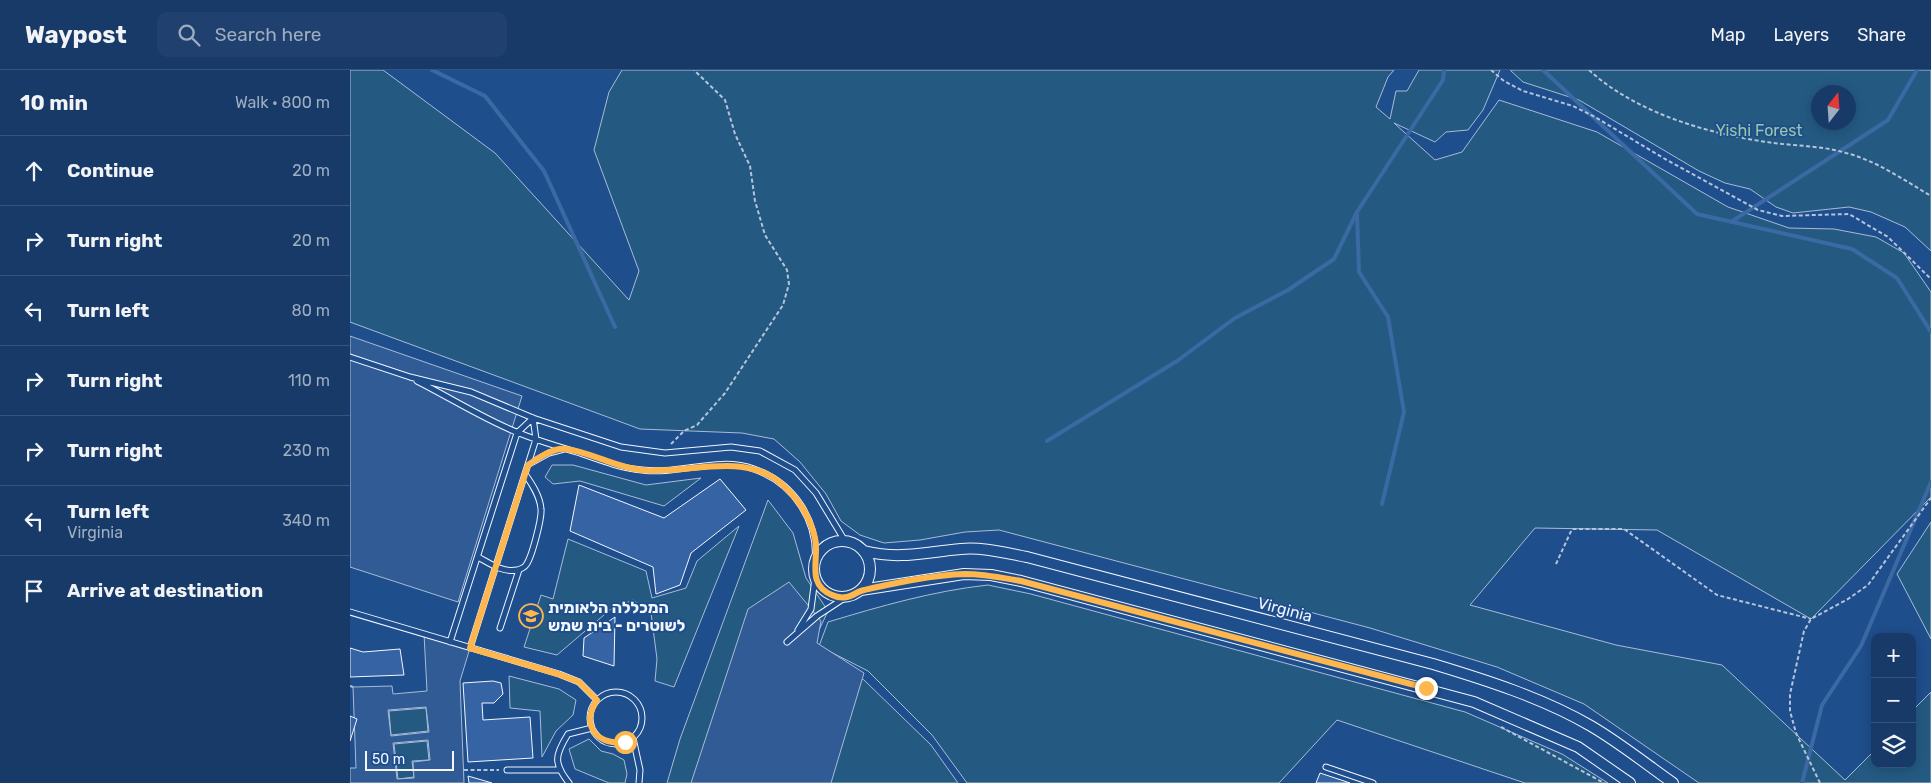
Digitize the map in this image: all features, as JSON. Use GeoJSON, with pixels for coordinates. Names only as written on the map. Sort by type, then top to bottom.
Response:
{"type":"FeatureCollection","features":[{"type":"Feature","properties":{"kind":"street"},"geometry":{"type":"LineString","coordinates":[[861,590],[870,576],[871,567],[864,551],[859,546],[845,541],[829,544],[822,549],[815,563],[816,578],[824,590],[830,594],[846,597],[861,590],[964,574],[991,575],[1021,581],[1474,702],[1578,747],[1630,783]]}},
{"type":"Feature","properties":{"kind":"street","name":"Virginia"},"geometry":{"type":"LineString","coordinates":[[864,551],[886,556],[905,556],[963,549],[994,550],[1027,557],[1433,664],[1482,679],[1564,712],[1613,740],[1673,783]]}},
{"type":"Feature","properties":{"kind":"lane"},"geometry":{"type":"LineString","coordinates":[[350,357],[410,377],[471,392],[533,418],[621,447],[665,453],[731,447],[760,451],[795,470],[816,493],[845,541]]}},
{"type":"Feature","properties":{"kind":"lane"},"geometry":{"type":"LineString","coordinates":[[410,377],[517,432],[616,465],[666,472],[730,465],[754,469],[783,485],[801,504],[811,524],[816,541],[815,563]]}},
{"type":"Feature","properties":{"kind":"lane"},"geometry":{"type":"LineString","coordinates":[[450,642],[517,432],[533,418]]}},
{"type":"Feature","properties":{"kind":"lane"},"geometry":{"type":"LineString","coordinates":[[470,648],[536,439],[533,418]]}},
{"type":"Feature","properties":{"kind":"lane"},"geometry":{"type":"LineString","coordinates":[[528,465],[550,452],[565,448]]}},
{"type":"Feature","properties":{"kind":"lane"},"geometry":{"type":"LineString","coordinates":[[500,628],[519,570],[526,564],[542,508],[536,490],[525,474]]}},
{"type":"Feature","properties":{"kind":"lane"},"geometry":{"type":"LineString","coordinates":[[478,556],[496,567],[508,571],[519,570]]}},
{"type":"Feature","properties":{"kind":"lane"},"geometry":{"type":"LineString","coordinates":[[795,634],[811,609],[816,578]]}},
{"type":"Feature","properties":{"kind":"lane"},"geometry":{"type":"LineString","coordinates":[[787,642],[795,634],[846,597]]}},
{"type":"Feature","properties":{"kind":"lane"},"geometry":{"type":"LineString","coordinates":[[350,612],[558,674],[579,682],[597,700]]}},
{"type":"Feature","properties":{"kind":"lane"},"geometry":{"type":"LineString","coordinates":[[619,692],[635,701],[641,713],[642,722],[633,738],[625,742],[613,744],[604,742],[592,728],[590,716],[597,700],[610,693],[619,692]]}},
{"type":"Feature","properties":{"kind":"lane"},"geometry":{"type":"LineString","coordinates":[[569,783],[558,770],[558,750],[568,734],[592,728]]}},
{"type":"Feature","properties":{"kind":"lane"},"geometry":{"type":"LineString","coordinates":[[633,738],[640,770],[639,783]]}},
{"type":"Feature","properties":{"kind":"lane"},"geometry":{"type":"LineString","coordinates":[[1326,766],[1373,783]]}},
{"type":"Feature","properties":{"kind":"lane"},"geometry":{"type":"LineString","coordinates":[[507,770],[558,770]]}},
{"type":"Feature","properties":{"kind":"path"},"geometry":{"type":"LineString","coordinates":[[665,453],[673,440],[684,431],[697,425],[725,393],[783,305],[789,284],[787,270],[765,235],[755,201],[750,166],[735,134],[725,100],[694,70]]}},
{"type":"Feature","properties":{"kind":"path"},"geometry":{"type":"LineString","coordinates":[[1491,70],[1504,82],[1523,91],[1573,106],[1758,210],[1782,216],[1849,214],[1888,237],[1931,279]]}},
{"type":"Feature","properties":{"kind":"path"},"geometry":{"type":"LineString","coordinates":[[1589,70],[1604,83],[1659,114],[1684,123],[1740,138],[1845,152],[1874,163],[1931,196]]}},
{"type":"Feature","properties":{"kind":"path"},"geometry":{"type":"LineString","coordinates":[[1820,783],[1796,733],[1790,711],[1790,694],[1804,631],[1812,619],[1848,600],[1868,585],[1931,498]]}},
{"type":"Feature","properties":{"kind":"path"},"geometry":{"type":"LineString","coordinates":[[1556,564],[1572,529],[1624,529],[1717,595],[1812,619]]}},
{"type":"Feature","properties":{"kind":"path"},"geometry":{"type":"LineString","coordinates":[[1494,723],[1604,783]]}},
{"type":"Feature","properties":{"kind":"path"},"geometry":{"type":"LineString","coordinates":[[464,770],[507,770]]}},
{"type":"Feature","properties":{"kind":"green space"},"geometry":{"type":"Polygon","coordinates":[[[350,70],[383,70],[495,153],[629,300],[639,271],[594,150],[609,92],[622,70],[1394,70],[1388,77],[1376,107],[1390,119],[1396,91],[1407,91],[1419,70],[1500,70],[1483,110],[1468,130],[1446,132],[1435,142],[1394,123],[1435,160],[1462,152],[1499,100],[1597,132],[1728,207],[1789,228],[1834,229],[1876,237],[1904,253],[1931,292],[1931,497],[1811,619],[1657,530],[1535,528],[1470,605],[1616,645],[1722,665],[1845,780],[1871,754],[1871,768],[1916,768],[1916,707],[1931,692],[1931,783],[1699,783],[1584,704],[1497,667],[1370,628],[999,530],[965,532],[920,540],[884,543],[860,535],[841,521],[826,494],[800,462],[774,439],[742,433],[640,429],[350,322],[350,70]]]}},
{"type":"Feature","properties":{"kind":"green space","name":"Yishi Forest"},"geometry":{"type":"Polygon","coordinates":[[[1510,70],[1931,70],[1931,251],[1905,227],[1871,212],[1849,207],[1793,213],[1776,207],[1750,189],[1725,183],[1699,171],[1579,100],[1523,82],[1510,70]]]}},
{"type":"Feature","properties":{"kind":"green space"},"geometry":{"type":"Polygon","coordinates":[[[552,465],[573,465],[646,485],[701,478],[664,506],[580,481],[553,484],[545,477],[552,465]]]}},
{"type":"Feature","properties":{"kind":"green space"},"geometry":{"type":"Polygon","coordinates":[[[768,500],[793,533],[806,578],[828,611],[812,645],[864,680],[931,745],[958,783],[667,783],[680,739],[768,500]]]}},
{"type":"Feature","properties":{"kind":"green space"},"geometry":{"type":"Polygon","coordinates":[[[1931,522],[1931,639],[1897,574],[1931,522]]]}},
{"type":"Feature","properties":{"kind":"green space"},"geometry":{"type":"Polygon","coordinates":[[[739,526],[674,687],[655,681],[657,659],[651,613],[633,600],[611,609],[557,655],[524,647],[541,595],[553,599],[568,539],[646,571],[652,598],[686,588],[697,561],[739,526]]]}},
{"type":"Feature","properties":{"kind":"green space"},"geometry":{"type":"Polygon","coordinates":[[[988,585],[1031,594],[1465,712],[1562,754],[1608,783],[1525,783],[1337,720],[1279,783],[967,783],[932,735],[868,671],[819,646],[828,622],[927,595],[988,585]]]}},
{"type":"Feature","properties":{"kind":"green space"},"geometry":{"type":"Polygon","coordinates":[[[509,676],[559,689],[576,700],[573,715],[556,731],[542,757],[540,711],[510,708],[509,676]]]}},
{"type":"Feature","properties":{"kind":"green space"},"geometry":{"type":"Polygon","coordinates":[[[426,708],[428,731],[391,735],[389,711],[426,708]]]}},
{"type":"Feature","properties":{"kind":"green space"},"geometry":{"type":"Polygon","coordinates":[[[589,739],[601,751],[613,754],[624,760],[627,774],[625,783],[609,783],[575,769],[569,749],[589,739]]]}},
{"type":"Feature","properties":{"kind":"green space"},"geometry":{"type":"Polygon","coordinates":[[[427,741],[429,760],[412,761],[414,777],[398,779],[394,744],[427,741]]]}},
{"type":"Feature","properties":{"kind":"shaded area"},"geometry":{"type":"Polygon","coordinates":[[[350,336],[522,396],[458,602],[350,567],[350,336]]]}},
{"type":"Feature","properties":{"kind":"shaded area"},"geometry":{"type":"Polygon","coordinates":[[[789,582],[821,621],[817,643],[864,673],[831,783],[691,783],[748,609],[789,582]]]}},
{"type":"Feature","properties":{"kind":"shaded area"},"geometry":{"type":"Polygon","coordinates":[[[424,634],[470,648],[460,681],[464,783],[350,783],[350,768],[356,768],[353,687],[392,686],[393,694],[427,691],[424,634]],[[426,707],[388,710],[391,736],[429,732],[426,707]],[[428,740],[393,743],[397,779],[414,778],[413,762],[430,760],[428,740]]]}},
{"type":"Feature","properties":{"kind":"building"},"geometry":{"type":"Polygon","coordinates":[[[720,479],[746,510],[691,553],[680,585],[656,594],[653,567],[570,531],[579,485],[664,518],[720,479]]]}},
{"type":"Feature","properties":{"kind":"building"},"geometry":{"type":"Polygon","coordinates":[[[615,617],[614,666],[583,656],[584,638],[615,617]]]}},
{"type":"Feature","properties":{"kind":"building"},"geometry":{"type":"Polygon","coordinates":[[[350,648],[363,652],[400,649],[404,675],[350,677],[350,648]]]}},
{"type":"Feature","properties":{"kind":"building"},"geometry":{"type":"Polygon","coordinates":[[[493,681],[501,683],[503,694],[494,703],[482,703],[483,720],[530,717],[533,758],[468,762],[463,683],[493,681]]]}},
{"type":"Feature","properties":{"kind":"building"},"geometry":{"type":"Polygon","coordinates":[[[350,716],[357,719],[350,741],[350,716]]]}},
{"type":"Feature","properties":{"kind":"building"},"geometry":{"type":"Polygon","coordinates":[[[1320,773],[1350,783],[1316,783],[1320,773]]]}},
{"type":"Feature","properties":{"kind":"building"},"geometry":{"type":"Polygon","coordinates":[[[468,776],[492,783],[469,783],[468,776]]]}},
{"type":"Feature","properties":{"kind":"waterway"},"geometry":{"type":"LineString","coordinates":[[432,70],[485,96],[544,171],[615,327]]}},
{"type":"Feature","properties":{"kind":"waterway"},"geometry":{"type":"LineString","coordinates":[[1047,441],[1177,361],[1235,318],[1288,290],[1334,259],[1357,212],[1443,80],[1444,70]]}},
{"type":"Feature","properties":{"kind":"waterway"},"geometry":{"type":"LineString","coordinates":[[1543,70],[1697,214],[1852,249],[1897,278],[1931,332]]}},
{"type":"Feature","properties":{"kind":"waterway"},"geometry":{"type":"LineString","coordinates":[[1731,222],[1888,120],[1917,70]]}},
{"type":"Feature","properties":{"kind":"waterway"},"geometry":{"type":"LineString","coordinates":[[1357,214],[1359,272],[1388,317],[1404,412],[1382,504]]}},
{"type":"Feature","properties":{"kind":"waterway"},"geometry":{"type":"LineString","coordinates":[[1802,783],[1822,705],[1861,646],[1931,482]]}},
{"type":"Feature","properties":{"kind":"place","name":"המכללה הלאומית לשוטרים - בית שמש"},"geometry":{"type":"Point","coordinates":[531,616]}},
{"type":"Feature","properties":{"kind":"route"},"geometry":{"type":"LineString","coordinates":[[625,742],[613,744],[604,742],[597,736],[592,728],[590,716],[592,707],[597,700],[579,682],[470,648],[528,465],[550,452],[565,448],[616,465],[641,470],[666,472],[730,465],[754,469],[783,485],[801,504],[811,524],[816,541],[814,570],[816,578],[824,590],[838,597],[846,597],[861,590],[907,581],[964,574],[991,575],[1021,581],[1426,688]]}}]}
